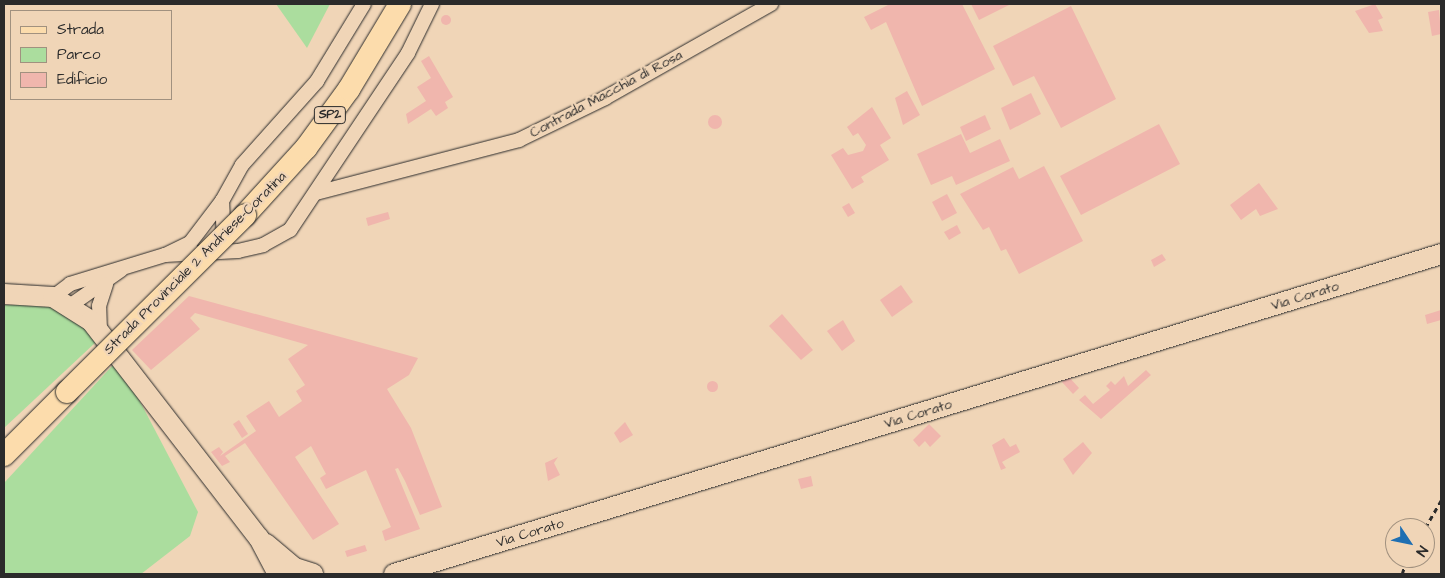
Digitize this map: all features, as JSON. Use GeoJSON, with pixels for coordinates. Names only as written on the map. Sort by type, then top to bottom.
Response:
{"type":"FeatureCollection","features":[{"type":"Feature","properties":{"kind":"main road","name":"Strada Provinciale 2 Andriese-Coratina"},"geometry":{"type":"LineString","coordinates":[[4,455],[12,444],[48,411],[246,215],[306,148],[349,89],[400,4]]}},
{"type":"Feature","properties":{"kind":"main road","name":"Via Corato"},"geometry":{"type":"LineString","coordinates":[[394,574],[1441,254]]}},
{"type":"Feature","properties":{"kind":"main road"},"geometry":{"type":"LineString","coordinates":[[4,294],[53,297],[71,305],[100,331],[258,538],[296,573]]}},
{"type":"Feature","properties":{"kind":"main road"},"geometry":{"type":"LineString","coordinates":[[4,471],[48,411]]}},
{"type":"Feature","properties":{"kind":"street"},"geometry":{"type":"LineString","coordinates":[[53,297],[70,284],[165,255],[190,242],[222,201],[242,165],[316,81],[364,4]]}},
{"type":"Feature","properties":{"kind":"street"},"geometry":{"type":"LineString","coordinates":[[165,255],[238,251],[290,230],[408,53],[432,4]]}},
{"type":"Feature","properties":{"kind":"street","name":"Contrada Macchia di Rosa"},"geometry":{"type":"LineString","coordinates":[[316,193],[519,140],[606,98],[771,4]]}},
{"type":"Feature","properties":{"kind":"street"},"geometry":{"type":"LineString","coordinates":[[222,201],[222,238],[238,251]]}},
{"type":"Feature","properties":{"kind":"street"},"geometry":{"type":"LineString","coordinates":[[71,305],[106,284],[123,268]]}},
{"type":"Feature","properties":{"kind":"street"},"geometry":{"type":"LineString","coordinates":[[100,331],[99,306],[106,284]]}},
{"type":"Feature","properties":{"kind":"path"},"geometry":{"type":"LineString","coordinates":[[1431,518],[1441,500]]}},
{"type":"Feature","properties":{"kind":"green space"},"geometry":{"type":"Polygon","coordinates":[[[276,4],[330,4],[307,48],[276,4]]]}},
{"type":"Feature","properties":{"kind":"green space"},"geometry":{"type":"Polygon","coordinates":[[[42,303],[74,316],[96,342],[4,428],[4,305],[42,303]]]}},
{"type":"Feature","properties":{"kind":"green space"},"geometry":{"type":"Polygon","coordinates":[[[113,365],[135,392],[198,512],[190,536],[141,574],[4,574],[4,483],[113,365]]]}},
{"type":"Feature","properties":{"kind":"building"},"geometry":{"type":"Polygon","coordinates":[[[890,4],[962,4],[995,69],[922,106],[886,22],[871,30],[864,17],[890,4]]]}},
{"type":"Feature","properties":{"kind":"building"},"geometry":{"type":"Polygon","coordinates":[[[971,4],[1011,4],[979,20],[971,4]]]}},
{"type":"Feature","properties":{"kind":"building"},"geometry":{"type":"Polygon","coordinates":[[[1375,4],[1383,18],[1378,20],[1383,31],[1369,33],[1355,11],[1375,4]]]}},
{"type":"Feature","properties":{"kind":"building"},"geometry":{"type":"Polygon","coordinates":[[[1071,6],[1116,99],[1061,128],[1034,76],[1013,86],[993,46],[1071,6]]]}},
{"type":"Feature","properties":{"kind":"building"},"geometry":{"type":"Polygon","coordinates":[[[1439,10],[1441,34],[1432,36],[1428,12],[1439,10]]]}},
{"type":"Feature","properties":{"kind":"building"},"geometry":{"type":"Polygon","coordinates":[[[444,15],[448,15],[451,20],[450,24],[444,25],[441,22],[441,18],[444,15]]]}},
{"type":"Feature","properties":{"kind":"building"},"geometry":{"type":"Polygon","coordinates":[[[429,56],[453,97],[445,102],[448,108],[436,116],[431,109],[408,124],[406,114],[426,101],[417,87],[431,78],[421,61],[429,56]]]}},
{"type":"Feature","properties":{"kind":"building"},"geometry":{"type":"Polygon","coordinates":[[[907,91],[920,115],[903,125],[895,98],[907,91]]]}},
{"type":"Feature","properties":{"kind":"building"},"geometry":{"type":"Polygon","coordinates":[[[1031,93],[1041,114],[1010,130],[1001,108],[1031,93]]]}},
{"type":"Feature","properties":{"kind":"building"},"geometry":{"type":"Polygon","coordinates":[[[872,107],[891,138],[880,145],[889,160],[861,177],[864,182],[852,189],[831,155],[843,148],[848,155],[863,151],[866,145],[858,133],[853,136],[847,127],[872,107]]]}},
{"type":"Feature","properties":{"kind":"building"},"geometry":{"type":"Polygon","coordinates":[[[715,115],[720,117],[722,122],[720,127],[715,129],[710,127],[708,122],[710,117],[715,115]]]}},
{"type":"Feature","properties":{"kind":"building"},"geometry":{"type":"Polygon","coordinates":[[[985,115],[991,129],[966,141],[960,127],[985,115]]]}},
{"type":"Feature","properties":{"kind":"building"},"geometry":{"type":"Polygon","coordinates":[[[1159,124],[1180,164],[1081,215],[1060,176],[1159,124]]]}},
{"type":"Feature","properties":{"kind":"building"},"geometry":{"type":"Polygon","coordinates":[[[961,134],[970,153],[1000,139],[1010,161],[956,185],[952,176],[931,185],[917,154],[961,134]]]}},
{"type":"Feature","properties":{"kind":"building"},"geometry":{"type":"Polygon","coordinates":[[[1044,166],[1083,241],[1019,274],[1006,249],[1001,251],[989,227],[983,230],[960,194],[1013,167],[1019,179],[1044,166]]]}},
{"type":"Feature","properties":{"kind":"building"},"geometry":{"type":"Polygon","coordinates":[[[1259,183],[1278,209],[1260,216],[1256,209],[1241,220],[1230,205],[1259,183]]]}},
{"type":"Feature","properties":{"kind":"building"},"geometry":{"type":"Polygon","coordinates":[[[947,194],[957,213],[942,221],[932,202],[947,194]]]}},
{"type":"Feature","properties":{"kind":"building"},"geometry":{"type":"Polygon","coordinates":[[[849,203],[855,213],[848,217],[842,207],[849,203]]]}},
{"type":"Feature","properties":{"kind":"building"},"geometry":{"type":"Polygon","coordinates":[[[388,212],[390,219],[368,226],[366,218],[388,212]]]}},
{"type":"Feature","properties":{"kind":"building"},"geometry":{"type":"Polygon","coordinates":[[[957,225],[961,233],[949,240],[944,232],[957,225]]]}},
{"type":"Feature","properties":{"kind":"building"},"geometry":{"type":"Polygon","coordinates":[[[1162,254],[1166,260],[1154,267],[1151,260],[1162,254]]]}},
{"type":"Feature","properties":{"kind":"building"},"geometry":{"type":"Polygon","coordinates":[[[901,285],[913,302],[892,317],[880,300],[901,285]]]}},
{"type":"Feature","properties":{"kind":"building"},"geometry":{"type":"Polygon","coordinates":[[[189,296],[418,358],[409,375],[387,389],[411,428],[442,507],[420,515],[398,468],[395,469],[420,529],[385,541],[382,531],[391,527],[366,470],[326,489],[320,478],[326,474],[311,446],[295,457],[339,524],[313,540],[245,443],[225,456],[230,462],[222,466],[211,452],[219,447],[223,452],[220,456],[256,431],[246,416],[269,401],[279,417],[302,401],[296,391],[305,385],[288,359],[308,345],[195,313],[190,318],[200,329],[151,370],[132,350],[189,296]]]}},
{"type":"Feature","properties":{"kind":"building"},"geometry":{"type":"Polygon","coordinates":[[[1441,310],[1441,320],[1427,324],[1425,315],[1441,310]]]}},
{"type":"Feature","properties":{"kind":"building"},"geometry":{"type":"Polygon","coordinates":[[[782,314],[813,350],[801,360],[769,326],[782,314]]]}},
{"type":"Feature","properties":{"kind":"building"},"geometry":{"type":"Polygon","coordinates":[[[843,320],[855,341],[842,351],[827,331],[843,320]]]}},
{"type":"Feature","properties":{"kind":"building"},"geometry":{"type":"Polygon","coordinates":[[[1146,370],[1151,375],[1101,419],[1079,400],[1085,395],[1093,404],[1110,390],[1106,386],[1111,381],[1115,385],[1124,376],[1128,386],[1146,370]]]}},
{"type":"Feature","properties":{"kind":"building"},"geometry":{"type":"Polygon","coordinates":[[[1068,376],[1079,388],[1073,394],[1062,382],[1068,376]]]}},
{"type":"Feature","properties":{"kind":"building"},"geometry":{"type":"Polygon","coordinates":[[[712,380],[718,386],[712,392],[706,386],[712,380]]]}},
{"type":"Feature","properties":{"kind":"building"},"geometry":{"type":"Polygon","coordinates":[[[239,420],[248,434],[242,438],[233,424],[239,420]]]}},
{"type":"Feature","properties":{"kind":"building"},"geometry":{"type":"Polygon","coordinates":[[[625,422],[633,435],[620,443],[614,433],[625,422]]]}},
{"type":"Feature","properties":{"kind":"building"},"geometry":{"type":"Polygon","coordinates":[[[929,424],[941,436],[930,447],[925,441],[919,447],[913,440],[929,424]]]}},
{"type":"Feature","properties":{"kind":"building"},"geometry":{"type":"Polygon","coordinates":[[[1004,438],[1010,447],[1016,444],[1020,452],[1002,462],[1006,468],[1001,470],[992,445],[1004,438]]]}},
{"type":"Feature","properties":{"kind":"building"},"geometry":{"type":"Polygon","coordinates":[[[1083,442],[1092,453],[1073,475],[1063,459],[1083,442]]]}},
{"type":"Feature","properties":{"kind":"building"},"geometry":{"type":"Polygon","coordinates":[[[558,457],[554,463],[560,475],[548,481],[545,463],[558,457]]]}},
{"type":"Feature","properties":{"kind":"building"},"geometry":{"type":"Polygon","coordinates":[[[811,476],[813,486],[801,489],[798,479],[811,476]]]}},
{"type":"Feature","properties":{"kind":"building"},"geometry":{"type":"Polygon","coordinates":[[[365,545],[367,551],[347,557],[345,551],[365,545]]]}}]}
